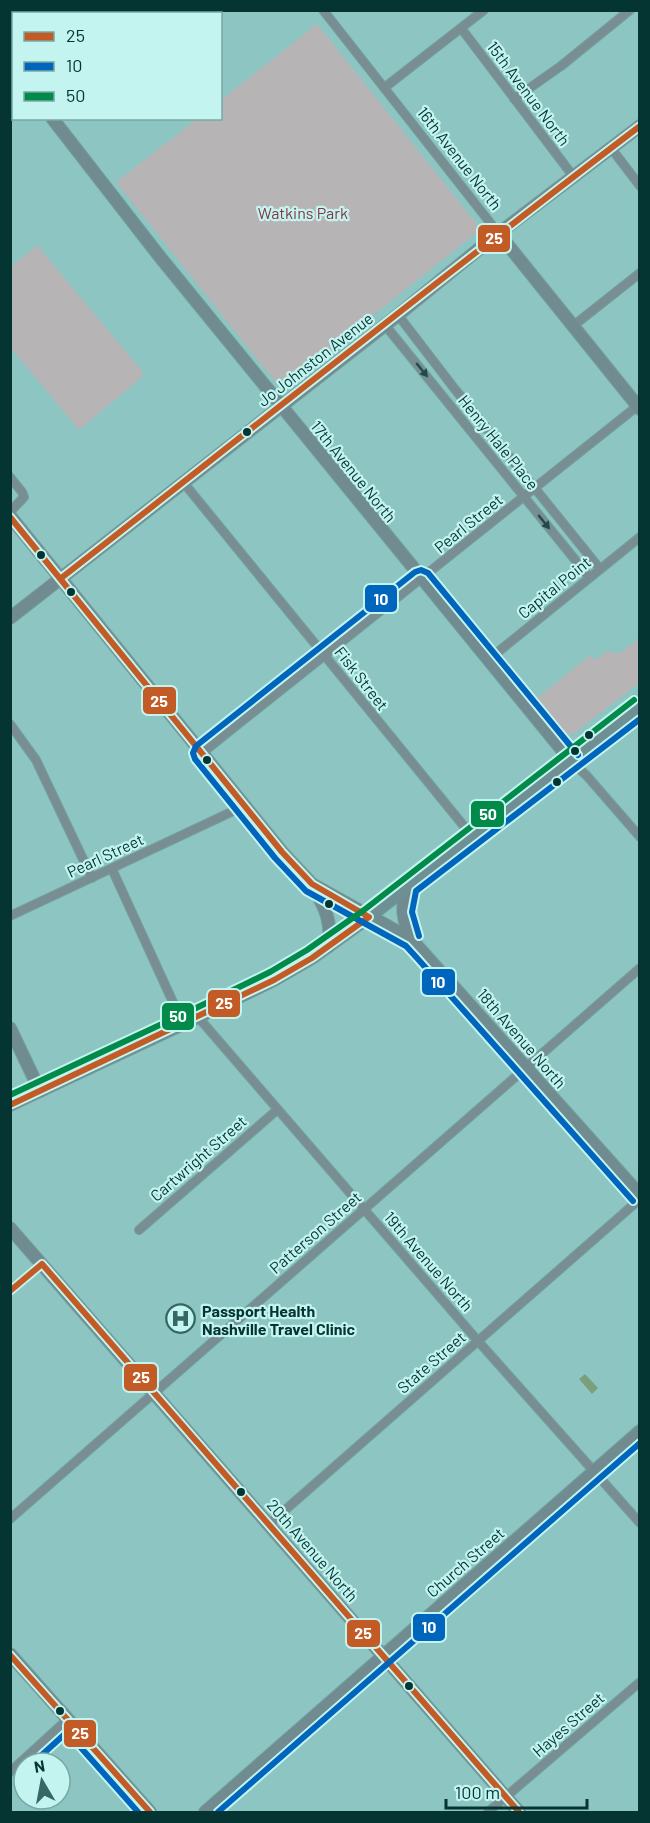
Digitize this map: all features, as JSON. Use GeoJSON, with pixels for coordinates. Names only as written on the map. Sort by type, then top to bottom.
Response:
{"type":"FeatureCollection","features":[{"type":"Feature","properties":{"kind":"main road","name":"17th Avenue North"},"geometry":{"type":"LineString","coordinates":[[54,120],[160,257],[571,761]]}},
{"type":"Feature","properties":{"kind":"main road","name":"Jo Johnston Avenue"},"geometry":{"type":"LineString","coordinates":[[10,618],[639,126]]}},
{"type":"Feature","properties":{"kind":"main road","name":"16th Avenue North"},"geometry":{"type":"LineString","coordinates":[[499,234],[639,407]]}},
{"type":"Feature","properties":{"kind":"main road"},"geometry":{"type":"LineString","coordinates":[[10,514],[244,806],[312,884],[329,918],[331,931],[329,946]]}},
{"type":"Feature","properties":{"kind":"main road"},"geometry":{"type":"LineString","coordinates":[[10,1105],[274,980],[329,946],[639,707]]}},
{"type":"Feature","properties":{"kind":"main road","name":"18th Avenue North"},"geometry":{"type":"LineString","coordinates":[[312,884],[411,939],[639,1197]]}},
{"type":"Feature","properties":{"kind":"main road"},"geometry":{"type":"LineString","coordinates":[[408,886],[402,900],[404,923],[411,939]]}},
{"type":"Feature","properties":{"kind":"main road"},"geometry":{"type":"LineString","coordinates":[[10,1028],[40,1091]]}},
{"type":"Feature","properties":{"kind":"main road","name":"20th Avenue North"},"geometry":{"type":"LineString","coordinates":[[10,1228],[519,1812]]}},
{"type":"Feature","properties":{"kind":"main road","name":"Church Street"},"geometry":{"type":"LineString","coordinates":[[205,1812],[639,1431]]}},
{"type":"Feature","properties":{"kind":"main road"},"geometry":{"type":"LineString","coordinates":[[10,1654],[150,1812]]}},
{"type":"Feature","properties":{"kind":"street","name":"16th Avenue North"},"geometry":{"type":"LineString","coordinates":[[323,10],[499,234]]}},
{"type":"Feature","properties":{"kind":"street"},"geometry":{"type":"LineString","coordinates":[[384,88],[484,10]]}},
{"type":"Feature","properties":{"kind":"street"},"geometry":{"type":"LineString","coordinates":[[514,99],[561,66],[630,10]]}},
{"type":"Feature","properties":{"kind":"street","name":"15th Avenue North"},"geometry":{"type":"LineString","coordinates":[[461,28],[573,176]]}},
{"type":"Feature","properties":{"kind":"street"},"geometry":{"type":"LineString","coordinates":[[611,148],[639,186]]}},
{"type":"Feature","properties":{"kind":"street"},"geometry":{"type":"LineString","coordinates":[[573,326],[639,273]]}},
{"type":"Feature","properties":{"kind":"street","name":"Henry Hale Place"},"geometry":{"type":"LineString","coordinates":[[398,315],[600,568]]}},
{"type":"Feature","properties":{"kind":"street","name":"Henry Hale Place"},"geometry":{"type":"LineString","coordinates":[[385,325],[589,578]]}},
{"type":"Feature","properties":{"kind":"street","name":"Pearl Street"},"geometry":{"type":"LineString","coordinates":[[202,753],[535,487],[639,407]]}},
{"type":"Feature","properties":{"kind":"street"},"geometry":{"type":"LineString","coordinates":[[10,477],[24,496],[10,514]]}},
{"type":"Feature","properties":{"kind":"street","name":"Fisk Street"},"geometry":{"type":"LineString","coordinates":[[183,482],[472,836]]}},
{"type":"Feature","properties":{"kind":"street","name":"Capital Point"},"geometry":{"type":"LineString","coordinates":[[488,660],[639,537]]}},
{"type":"Feature","properties":{"kind":"street"},"geometry":{"type":"LineString","coordinates":[[10,724],[36,760],[92,878]]}},
{"type":"Feature","properties":{"kind":"street","name":"17th Avenue North"},"geometry":{"type":"LineString","coordinates":[[571,761],[587,776],[639,837]]}},
{"type":"Feature","properties":{"kind":"street","name":"Pearl Street"},"geometry":{"type":"LineString","coordinates":[[10,916],[244,806]]}},
{"type":"Feature","properties":{"kind":"street"},"geometry":{"type":"LineString","coordinates":[[112,869],[183,1024]]}},
{"type":"Feature","properties":{"kind":"street","name":"Patterson Street"},"geometry":{"type":"LineString","coordinates":[[10,1519],[639,968]]}},
{"type":"Feature","properties":{"kind":"street","name":"19th Avenue North"},"geometry":{"type":"LineString","coordinates":[[198,1017],[639,1523]]}},
{"type":"Feature","properties":{"kind":"street","name":"Cartwright Street"},"geometry":{"type":"LineString","coordinates":[[139,1230],[278,1110]]}},
{"type":"Feature","properties":{"kind":"street","name":"State Street"},"geometry":{"type":"LineString","coordinates":[[268,1525],[639,1197]]}},
{"type":"Feature","properties":{"kind":"street"},"geometry":{"type":"LineString","coordinates":[[10,1291],[42,1264]]}},
{"type":"Feature","properties":{"kind":"street","name":"Hayes Street"},"geometry":{"type":"LineString","coordinates":[[488,1812],[639,1682]]}},
{"type":"Feature","properties":{"kind":"street"},"geometry":{"type":"LineString","coordinates":[[10,1772],[68,1719]]}},
{"type":"Feature","properties":{"kind":"green space","name":"Watkins Park"},"geometry":{"type":"Polygon","coordinates":[[[317,24],[481,229],[281,389],[116,182],[196,120],[222,120],[222,99],[317,24]]]}},
{"type":"Feature","properties":{"kind":"green space"},"geometry":{"type":"Polygon","coordinates":[[[37,245],[143,374],[79,430],[11,348],[11,267],[37,245]]]}},
{"type":"Feature","properties":{"kind":"green space"},"geometry":{"type":"Polygon","coordinates":[[[639,639],[639,683],[573,734],[560,732],[535,700],[590,655],[595,660],[607,651],[620,653],[639,639]]]}},
{"type":"Feature","properties":{"kind":"shaded area"},"geometry":{"type":"Polygon","coordinates":[[[585,1374],[598,1388],[592,1394],[579,1379],[585,1374]]]}},
{"type":"Feature","properties":{"kind":"transit line","name":"25"},"geometry":{"type":"LineString","coordinates":[[60,579],[640,126]]}},
{"type":"Feature","properties":{"kind":"transit line","name":"25"},"geometry":{"type":"LineString","coordinates":[[10,517],[282,852],[312,884],[369,917],[312,958],[274,980],[10,1105]]}},
{"type":"Feature","properties":{"kind":"transit line","name":"10"},"geometry":{"type":"LineString","coordinates":[[578,755],[428,573],[421,570],[415,572],[196,746],[193,753],[195,759],[275,858],[306,891],[406,946],[633,1201]]}},
{"type":"Feature","properties":{"kind":"transit line","name":"50"},"geometry":{"type":"LineString","coordinates":[[10,1095],[270,972],[307,950],[364,910],[634,700]]}},
{"type":"Feature","properties":{"kind":"transit line","name":"10"},"geometry":{"type":"LineString","coordinates":[[419,936],[412,912],[416,891],[640,719]]}},
{"type":"Feature","properties":{"kind":"transit line","name":"25"},"geometry":{"type":"LineString","coordinates":[[10,1291],[42,1264],[519,1812]]}},
{"type":"Feature","properties":{"kind":"transit line","name":"10"},"geometry":{"type":"LineString","coordinates":[[218,1812],[640,1443]]}},
{"type":"Feature","properties":{"kind":"transit line","name":"25"},"geometry":{"type":"LineString","coordinates":[[10,1655],[150,1812]]}},
{"type":"Feature","properties":{"kind":"transit line","name":"10"},"geometry":{"type":"LineString","coordinates":[[46,1751],[67,1732],[138,1812]]}},
{"type":"Feature","properties":{"kind":"place","name":"Passport Health Nashville Travel Clinic"},"geometry":{"type":"Point","coordinates":[181,1319]}}]}
